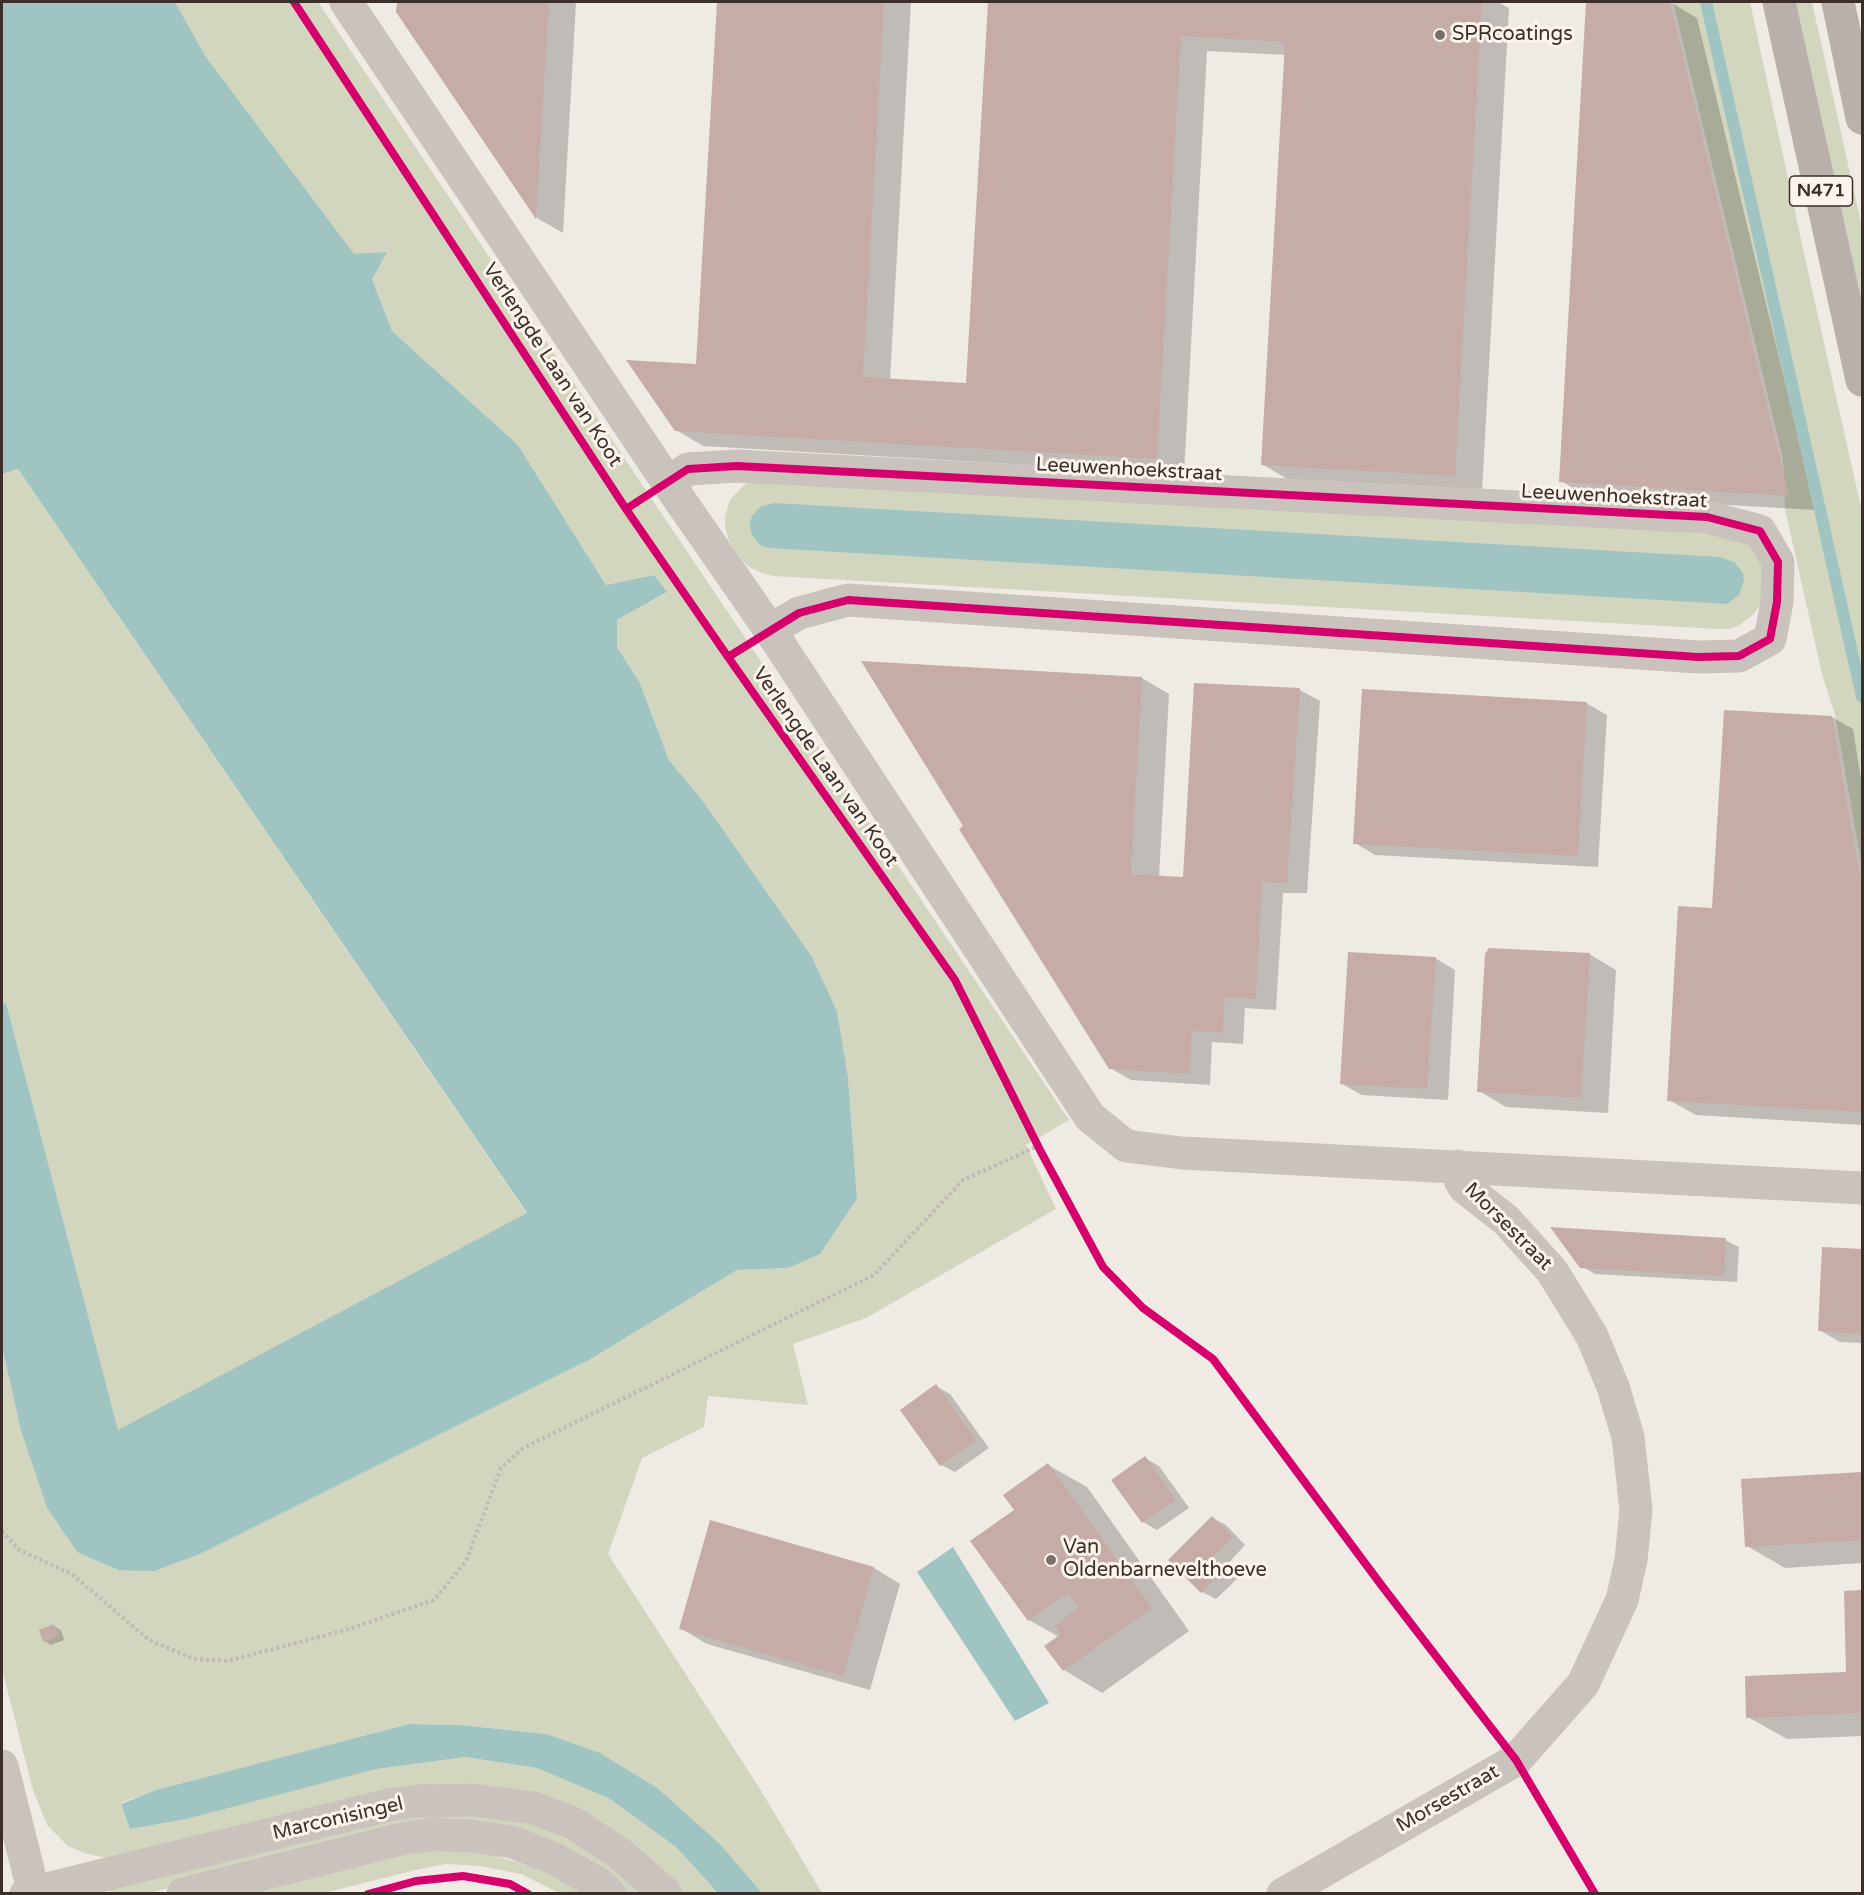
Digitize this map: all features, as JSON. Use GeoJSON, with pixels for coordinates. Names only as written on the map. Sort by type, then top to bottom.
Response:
{"type":"FeatureCollection","features":[{"type":"Feature","properties":{"kind":"main road","name":"N471"},"geometry":{"type":"LineString","coordinates":[[1779,2],[1863,381]]}},
{"type":"Feature","properties":{"kind":"main road"},"geometry":{"type":"LineString","coordinates":[[1838,2],[1863,118]]}},
{"type":"Feature","properties":{"kind":"street","name":"Verlengde Laan van Koot"},"geometry":{"type":"LineString","coordinates":[[346,2],[668,483],[770,630],[1090,1117]]}},
{"type":"Feature","properties":{"kind":"street","name":"Leeuwenhoekstraat"},"geometry":{"type":"LineString","coordinates":[[668,483],[688,469],[737,466],[1707,517],[1760,531],[1778,562],[1777,602],[1770,639],[1739,656],[1698,657],[848,600],[799,613],[770,630]]}},
{"type":"Feature","properties":{"kind":"street","name":"Morsestraat"},"geometry":{"type":"LineString","coordinates":[[1090,1117],[1126,1146],[1182,1153],[1863,1188]]}},
{"type":"Feature","properties":{"kind":"street","name":"Morsestraat"},"geometry":{"type":"LineString","coordinates":[[1283,1893],[1516,1760],[1583,1684],[1622,1600],[1631,1560],[1636,1510],[1628,1437],[1613,1387],[1592,1336],[1552,1271],[1506,1220],[1464,1187],[1460,1180],[1458,1166]]}},
{"type":"Feature","properties":{"kind":"street"},"geometry":{"type":"LineString","coordinates":[[2,1766],[31,1893]]}},
{"type":"Feature","properties":{"kind":"street","name":"Marconisingel"},"geometry":{"type":"LineString","coordinates":[[31,1893],[389,1805],[417,1801],[473,1800],[533,1808],[573,1823],[619,1853],[666,1893]]}},
{"type":"Feature","properties":{"kind":"street","name":"Marconisingel"},"geometry":{"type":"LineString","coordinates":[[183,1893],[401,1839],[433,1834],[513,1842],[553,1858],[599,1884],[609,1893]]}},
{"type":"Feature","properties":{"kind":"path"},"geometry":{"type":"LineString","coordinates":[[2,1531],[19,1550],[72,1574],[149,1640],[194,1659],[228,1661],[349,1629],[434,1600],[466,1561],[501,1468],[523,1448],[874,1275],[963,1180],[1039,1149],[1090,1117]]}},
{"type":"Feature","properties":{"kind":"path"},"geometry":{"type":"LineString","coordinates":[[1033,1136],[1039,1149]]}},
{"type":"Feature","properties":{"kind":"green space"},"geometry":{"type":"Polygon","coordinates":[[[175,2],[318,2],[1069,1120],[1026,1145],[1056,1209],[866,1318],[793,1344],[808,1405],[708,1396],[704,1427],[642,1458],[608,1554],[760,1789],[822,1893],[762,1893],[721,1845],[546,1734],[460,1725],[409,1724],[156,1790],[121,1803],[130,1829],[187,1819],[376,1768],[465,1757],[537,1768],[610,1799],[676,1847],[718,1893],[683,1893],[655,1863],[614,1830],[572,1806],[528,1792],[477,1784],[438,1784],[401,1789],[111,1859],[84,1853],[68,1846],[47,1825],[33,1790],[2,1669],[2,1347],[21,1431],[47,1508],[77,1552],[155,1571],[200,1554],[589,1360],[737,1270],[788,1268],[840,1224],[857,1199],[848,1078],[702,800],[669,760],[640,683],[617,647],[617,620],[666,593],[654,575],[606,585],[518,445],[392,331],[372,279],[206,57],[175,2]]]}},
{"type":"Feature","properties":{"kind":"green space"},"geometry":{"type":"Polygon","coordinates":[[[1673,2],[1750,2],[1862,512],[1862,867],[1835,715],[1822,674],[1785,509],[1783,459],[1673,2]]]}},
{"type":"Feature","properties":{"kind":"green space"},"geometry":{"type":"Polygon","coordinates":[[[1793,2],[1812,2],[1862,227],[1862,311],[1793,2]]]}},
{"type":"Feature","properties":{"kind":"green space"},"geometry":{"type":"Polygon","coordinates":[[[18,469],[527,1214],[118,1431],[6,1003],[2,1004],[2,474],[18,469]]]}},
{"type":"Feature","properties":{"kind":"green space"},"geometry":{"type":"Polygon","coordinates":[[[755,479],[1712,530],[1751,545],[1763,564],[1763,599],[1754,614],[1738,626],[1717,629],[773,576],[761,573],[741,559],[729,541],[725,527],[725,516],[730,500],[744,485],[755,479]]]}},
{"type":"Feature","properties":{"kind":"green space"},"geometry":{"type":"Polygon","coordinates":[[[399,1812],[521,1819],[599,1853],[652,1893],[627,1893],[612,1878],[581,1855],[535,1835],[184,1884],[153,1892],[108,1894],[109,1890],[399,1812]]]}},
{"type":"Feature","properties":{"kind":"green space"},"geometry":{"type":"Polygon","coordinates":[[[459,1850],[496,1856],[544,1870],[588,1893],[559,1893],[521,1874],[480,1866],[446,1864],[324,1893],[235,1894],[410,1851],[459,1850]]]}},
{"type":"Feature","properties":{"kind":"water"},"geometry":{"type":"Polygon","coordinates":[[[2,2],[175,2],[206,57],[354,254],[387,252],[372,279],[392,331],[518,445],[606,585],[654,575],[667,592],[617,620],[617,647],[640,683],[669,760],[702,800],[812,957],[837,1012],[848,1078],[857,1199],[820,1254],[788,1268],[737,1270],[589,1360],[200,1554],[155,1571],[119,1570],[77,1552],[47,1508],[21,1431],[2,1347],[2,1004],[6,1003],[118,1430],[527,1213],[18,469],[2,474],[2,2]]]}},
{"type":"Feature","properties":{"kind":"water"},"geometry":{"type":"Polygon","coordinates":[[[774,503],[1720,557],[1734,562],[1743,573],[1744,580],[1739,595],[1727,604],[769,548],[757,542],[751,533],[750,524],[752,516],[760,507],[774,503]]]}},
{"type":"Feature","properties":{"kind":"water"},"geometry":{"type":"Polygon","coordinates":[[[953,1547],[1049,1703],[1015,1721],[917,1572],[953,1547]]]}},
{"type":"Feature","properties":{"kind":"water"},"geometry":{"type":"Polygon","coordinates":[[[409,1724],[460,1725],[546,1734],[600,1753],[657,1788],[721,1845],[762,1893],[718,1893],[676,1847],[610,1799],[537,1768],[465,1757],[376,1769],[187,1819],[130,1829],[121,1804],[156,1790],[409,1724]]]}},
{"type":"Feature","properties":{"kind":"building"},"geometry":{"type":"Polygon","coordinates":[[[397,2],[549,2],[536,219],[396,12],[397,2]]]}},
{"type":"Feature","properties":{"kind":"building"},"geometry":{"type":"Polygon","coordinates":[[[717,2],[884,2],[863,377],[966,383],[988,2],[1482,2],[1455,476],[1261,465],[1285,42],[1181,36],[1157,459],[675,431],[626,360],[696,364],[717,2]]]}},
{"type":"Feature","properties":{"kind":"building"},"geometry":{"type":"Polygon","coordinates":[[[1586,2],[1670,2],[1789,496],[1559,482],[1586,2]]]}},
{"type":"Feature","properties":{"kind":"building"},"geometry":{"type":"Polygon","coordinates":[[[861,661],[1142,677],[1131,874],[1183,877],[1194,683],[1300,688],[1287,883],[1262,882],[1256,999],[1225,997],[1223,1033],[1192,1031],[1190,1074],[1109,1069],[959,829],[963,826],[861,661]]]}},
{"type":"Feature","properties":{"kind":"building"},"geometry":{"type":"Polygon","coordinates":[[[1362,689],[1587,702],[1578,856],[1353,844],[1362,689]]]}},
{"type":"Feature","properties":{"kind":"building"},"geometry":{"type":"Polygon","coordinates":[[[1724,710],[1832,716],[1862,888],[1862,1112],[1667,1101],[1678,906],[1712,908],[1724,710]]]}},
{"type":"Feature","properties":{"kind":"building"},"geometry":{"type":"Polygon","coordinates":[[[1489,948],[1590,953],[1581,1098],[1477,1092],[1485,954],[1489,948]]]}},
{"type":"Feature","properties":{"kind":"building"},"geometry":{"type":"Polygon","coordinates":[[[1348,952],[1436,957],[1427,1089],[1340,1084],[1348,952]]]}},
{"type":"Feature","properties":{"kind":"building"},"geometry":{"type":"Polygon","coordinates":[[[1550,1227],[1726,1238],[1724,1276],[1580,1268],[1550,1227]]]}},
{"type":"Feature","properties":{"kind":"building"},"geometry":{"type":"Polygon","coordinates":[[[1822,1247],[1862,1249],[1862,1334],[1818,1331],[1822,1247]]]}},
{"type":"Feature","properties":{"kind":"building"},"geometry":{"type":"Polygon","coordinates":[[[936,1384],[976,1440],[940,1466],[900,1410],[936,1384]]]}},
{"type":"Feature","properties":{"kind":"building"},"geometry":{"type":"Polygon","coordinates":[[[1145,1456],[1176,1500],[1142,1523],[1111,1480],[1145,1456]]]}},
{"type":"Feature","properties":{"kind":"building","name":"Van Oldenbarnevelthoeve"},"geometry":{"type":"Polygon","coordinates":[[[1048,1463],[1152,1608],[1063,1671],[1044,1646],[1061,1634],[1055,1626],[1079,1607],[1068,1593],[1028,1621],[970,1541],[1014,1510],[1003,1495],[1048,1463]]]}},
{"type":"Feature","properties":{"kind":"building"},"geometry":{"type":"Polygon","coordinates":[[[1862,1472],[1862,1540],[1745,1547],[1741,1479],[1862,1472]]]}},
{"type":"Feature","properties":{"kind":"building"},"geometry":{"type":"Polygon","coordinates":[[[1212,1516],[1233,1537],[1213,1557],[1225,1569],[1201,1593],[1168,1560],[1212,1516]]]}},
{"type":"Feature","properties":{"kind":"building"},"geometry":{"type":"Polygon","coordinates":[[[710,1520],[874,1567],[843,1676],[679,1629],[710,1520]]]}},
{"type":"Feature","properties":{"kind":"building"},"geometry":{"type":"Polygon","coordinates":[[[1862,1590],[1862,1713],[1746,1718],[1745,1676],[1846,1672],[1844,1591],[1862,1590]]]}},
{"type":"Feature","properties":{"kind":"building"},"geometry":{"type":"Polygon","coordinates":[[[54,1624],[59,1636],[43,1642],[39,1630],[54,1624]]]}},
{"type":"Feature","properties":{"kind":"waterway"},"geometry":{"type":"LineString","coordinates":[[1706,2],[1862,697]]}},
{"type":"Feature","properties":{"kind":"cycle path"},"geometry":{"type":"LineString","coordinates":[[294,2],[626,509],[955,980],[1041,1152],[1103,1267],[1143,1308],[1213,1359],[1382,1586],[1516,1760],[1595,1894]]}},
{"type":"Feature","properties":{"kind":"cycle path"},"geometry":{"type":"LineString","coordinates":[[626,509],[688,469],[737,466],[1707,517],[1760,531],[1778,562],[1777,602],[1770,639],[1739,656],[1698,657],[848,600],[799,613],[728,657]]}},
{"type":"Feature","properties":{"kind":"cycle path"},"geometry":{"type":"LineString","coordinates":[[368,1894],[416,1881],[463,1876],[510,1884],[528,1894]]}},
{"type":"Feature","properties":{"kind":"place","name":"SPRcoatings"},"geometry":{"type":"Point","coordinates":[1440,35]}},
{"type":"Feature","properties":{"kind":"place","name":"Van Oldenbarnevelthoeve"},"geometry":{"type":"Point","coordinates":[1051,1560]}}]}
